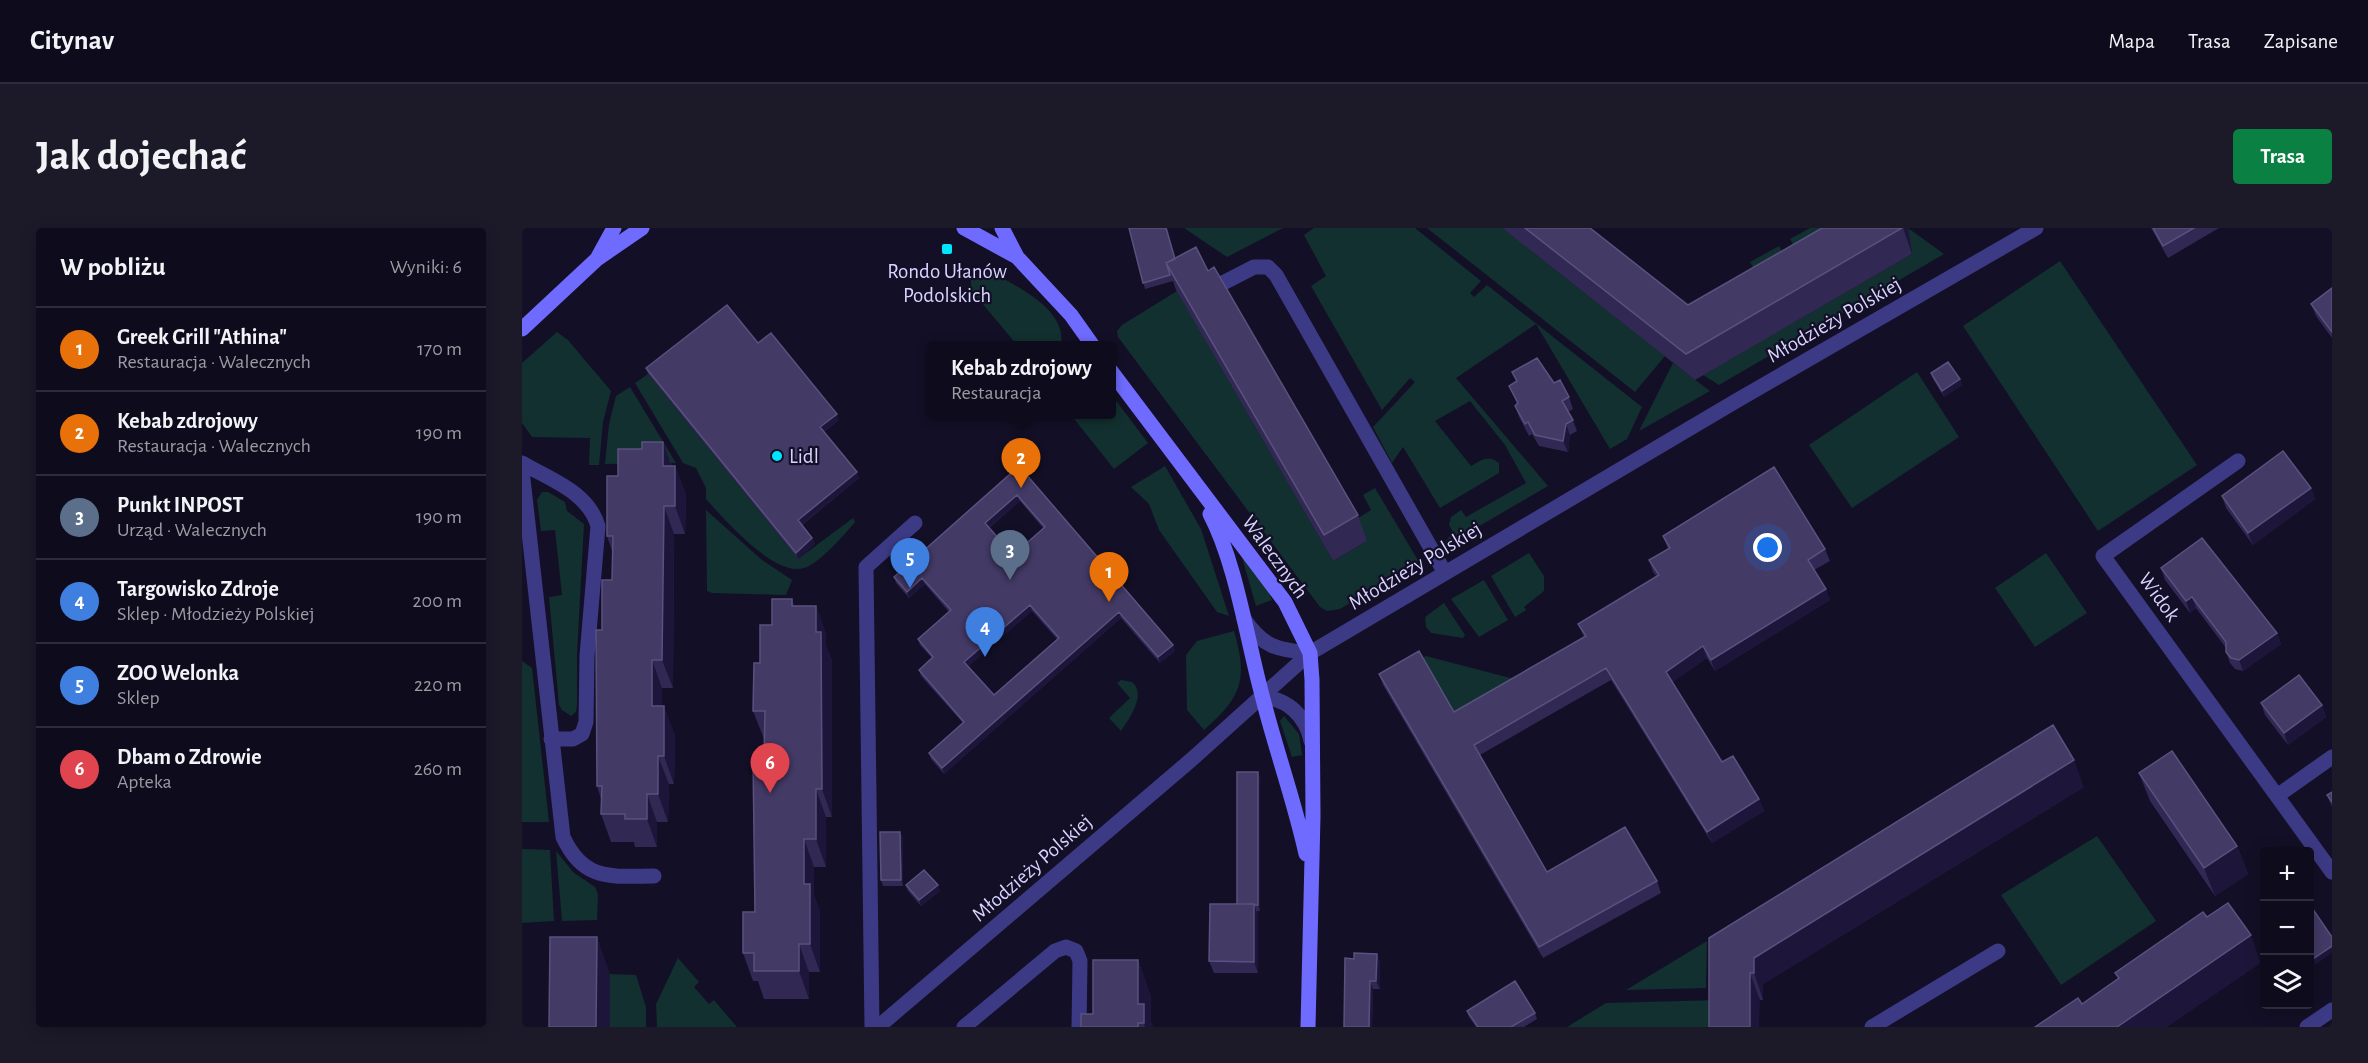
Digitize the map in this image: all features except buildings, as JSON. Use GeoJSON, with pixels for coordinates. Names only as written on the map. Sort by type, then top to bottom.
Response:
{"type":"FeatureCollection","features":[{"type":"Feature","properties":{"kind":"street"},"geometry":{"type":"LineString","coordinates":[[597,259],[614,228]]}},
{"type":"Feature","properties":{"kind":"street"},"geometry":{"type":"LineString","coordinates":[[522,329],[597,259],[642,228]]}},
{"type":"Feature","properties":{"kind":"street"},"geometry":{"type":"LineString","coordinates":[[964,228],[1017,257]]}},
{"type":"Feature","properties":{"kind":"street"},"geometry":{"type":"LineString","coordinates":[[1002,228],[1017,257],[1065,308],[1090,341]]}},
{"type":"Feature","properties":{"kind":"street","name":"Młodzieży Polskiej"},"geometry":{"type":"LineString","coordinates":[[878,1027],[1262,697],[1310,653],[1521,527],[2036,228]]}},
{"type":"Feature","properties":{"kind":"street"},"geometry":{"type":"LineString","coordinates":[[1221,284],[1254,267],[1268,267],[1276,275],[1445,573]]}},
{"type":"Feature","properties":{"kind":"street","name":"Walecznych"},"geometry":{"type":"LineString","coordinates":[[1116,378],[1198,490],[1285,602],[1310,653],[1313,816],[1308,1027]]}},
{"type":"Feature","properties":{"kind":"street","name":"Widok"},"geometry":{"type":"LineString","coordinates":[[2238,461],[2103,556],[2332,872]]}},
{"type":"Feature","properties":{"kind":"street"},"geometry":{"type":"LineString","coordinates":[[522,463],[582,497],[593,510],[598,526],[587,656],[586,722],[582,734],[573,739],[551,739]]}},
{"type":"Feature","properties":{"kind":"street"},"geometry":{"type":"LineString","coordinates":[[522,470],[525,528],[563,837],[577,860],[586,869],[601,875],[654,876]]}},
{"type":"Feature","properties":{"kind":"street","name":"Walecznych"},"geometry":{"type":"LineString","coordinates":[[1198,490],[1224,548],[1244,619],[1262,697],[1291,790],[1310,871]]}},
{"type":"Feature","properties":{"kind":"street"},"geometry":{"type":"LineString","coordinates":[[872,1027],[866,567],[915,523]]}},
{"type":"Feature","properties":{"kind":"street","name":"Walecznych"},"geometry":{"type":"LineString","coordinates":[[1244,619],[1251,630],[1275,649],[1310,653]]}},
{"type":"Feature","properties":{"kind":"street","name":"Walecznych"},"geometry":{"type":"LineString","coordinates":[[1262,697],[1281,701],[1294,709],[1307,728],[1312,748]]}},
{"type":"Feature","properties":{"kind":"street"},"geometry":{"type":"LineString","coordinates":[[2277,796],[2332,757]]}},
{"type":"Feature","properties":{"kind":"street"},"geometry":{"type":"LineString","coordinates":[[964,1027],[1055,951],[1066,947],[1076,951],[1080,961],[1079,1027]]}},
{"type":"Feature","properties":{"kind":"street"},"geometry":{"type":"LineString","coordinates":[[1872,1027],[1998,951]]}},
{"type":"Feature","properties":{"kind":"street"},"geometry":{"type":"LineString","coordinates":[[2307,1027],[2332,1010]]}},
{"type":"Feature","properties":{"kind":"green space"},"geometry":{"type":"Polygon","coordinates":[[[1184,228],[1283,228],[1227,257],[1184,228]]]}},
{"type":"Feature","properties":{"kind":"green space"},"geometry":{"type":"Polygon","coordinates":[[[1314,228],[1415,228],[1481,281],[1470,293],[1474,297],[1487,285],[1642,407],[1627,439],[1610,449],[1536,324],[1456,378],[1548,486],[1440,549],[1453,532],[1449,525],[1451,517],[1461,510],[1466,517],[1526,483],[1505,445],[1470,401],[1435,421],[1471,466],[1485,459],[1492,459],[1499,463],[1499,473],[1440,508],[1403,447],[1392,463],[1373,427],[1415,382],[1410,378],[1382,410],[1311,286],[1326,276],[1304,235],[1314,228]]]}},
{"type":"Feature","properties":{"kind":"green space"},"geometry":{"type":"Polygon","coordinates":[[[1427,228],[1502,228],[1665,356],[1635,392],[1427,228]]]}},
{"type":"Feature","properties":{"kind":"green space"},"geometry":{"type":"Polygon","coordinates":[[[1810,228],[1823,228],[1806,268],[1790,239],[1810,228]]]}},
{"type":"Feature","properties":{"kind":"green space"},"geometry":{"type":"Polygon","coordinates":[[[1908,228],[1944,254],[1719,385],[1703,375],[1912,254],[1908,228]]]}},
{"type":"Feature","properties":{"kind":"green space"},"geometry":{"type":"Polygon","coordinates":[[[1779,246],[1794,275],[1766,291],[1750,262],[1779,246]]]}},
{"type":"Feature","properties":{"kind":"green space"},"geometry":{"type":"Polygon","coordinates":[[[2060,261],[2197,465],[2098,531],[1963,326],[2060,261]]]}},
{"type":"Feature","properties":{"kind":"green space"},"geometry":{"type":"Polygon","coordinates":[[[982,268],[1021,288],[1046,308],[1055,319],[1061,331],[1061,341],[1014,341],[971,290],[971,278],[982,268]]]}},
{"type":"Feature","properties":{"kind":"green space"},"geometry":{"type":"Polygon","coordinates":[[[1177,291],[1333,561],[1367,541],[1355,520],[1371,510],[1363,495],[1375,488],[1419,562],[1340,609],[1327,611],[1320,607],[1118,337],[1117,331],[1122,325],[1177,291]]]}},
{"type":"Feature","properties":{"kind":"green space"},"geometry":{"type":"Polygon","coordinates":[[[557,332],[568,340],[611,391],[603,422],[599,465],[589,465],[590,438],[532,437],[522,423],[522,363],[557,332]]]}},
{"type":"Feature","properties":{"kind":"green space"},"geometry":{"type":"Polygon","coordinates":[[[1673,363],[1710,391],[1639,431],[1673,363]]]}},
{"type":"Feature","properties":{"kind":"green space"},"geometry":{"type":"Polygon","coordinates":[[[1917,372],[1959,437],[1852,508],[1809,445],[1917,372]]]}},
{"type":"Feature","properties":{"kind":"green space"},"geometry":{"type":"Polygon","coordinates":[[[648,374],[798,559],[853,518],[855,522],[824,555],[804,568],[792,568],[779,564],[765,556],[737,532],[706,499],[706,488],[696,468],[683,463],[635,383],[648,374]]]}},
{"type":"Feature","properties":{"kind":"green space"},"geometry":{"type":"Polygon","coordinates":[[[630,387],[676,463],[605,464],[609,424],[616,396],[630,387]]]}},
{"type":"Feature","properties":{"kind":"green space"},"geometry":{"type":"Polygon","coordinates":[[[1116,401],[1148,443],[1114,469],[1074,419],[1116,419],[1116,401]]]}},
{"type":"Feature","properties":{"kind":"green space"},"geometry":{"type":"Polygon","coordinates":[[[1165,466],[1201,529],[1229,616],[1217,612],[1159,530],[1149,504],[1131,487],[1165,466]]]}},
{"type":"Feature","properties":{"kind":"green space"},"geometry":{"type":"Polygon","coordinates":[[[542,492],[548,492],[565,502],[567,511],[584,524],[577,654],[577,704],[576,712],[571,716],[559,705],[549,597],[562,595],[555,530],[541,531],[537,500],[542,492]]]}},
{"type":"Feature","properties":{"kind":"green space"},"geometry":{"type":"Polygon","coordinates":[[[706,510],[762,560],[792,580],[786,595],[707,591],[706,510]]]}},
{"type":"Feature","properties":{"kind":"green space"},"geometry":{"type":"Polygon","coordinates":[[[1529,553],[1544,576],[1544,591],[1524,607],[1526,610],[1515,617],[1491,576],[1529,553]]]}},
{"type":"Feature","properties":{"kind":"green space"},"geometry":{"type":"Polygon","coordinates":[[[2046,553],[2087,613],[2035,647],[1995,588],[2046,553]]]}},
{"type":"Feature","properties":{"kind":"green space"},"geometry":{"type":"Polygon","coordinates":[[[1241,554],[1262,578],[1272,600],[1256,606],[1241,554]]]}},
{"type":"Feature","properties":{"kind":"green space"},"geometry":{"type":"Polygon","coordinates":[[[1484,580],[1508,620],[1479,637],[1451,599],[1484,580]]]}},
{"type":"Feature","properties":{"kind":"green space"},"geometry":{"type":"Polygon","coordinates":[[[1444,603],[1465,635],[1463,638],[1431,633],[1426,627],[1425,617],[1444,603]]]}},
{"type":"Feature","properties":{"kind":"green space"},"geometry":{"type":"Polygon","coordinates":[[[1234,631],[1241,662],[1238,686],[1227,707],[1204,730],[1187,710],[1186,655],[1197,641],[1234,631]]]}},
{"type":"Feature","properties":{"kind":"green space"},"geometry":{"type":"Polygon","coordinates":[[[1426,656],[1518,680],[1458,724],[1418,660],[1426,656]]]}},
{"type":"Feature","properties":{"kind":"green space"},"geometry":{"type":"Polygon","coordinates":[[[522,661],[532,668],[549,822],[522,822],[522,661]]]}},
{"type":"Feature","properties":{"kind":"green space"},"geometry":{"type":"Polygon","coordinates":[[[1121,680],[1132,682],[1138,693],[1135,707],[1121,731],[1109,718],[1130,698],[1117,683],[1121,680]]]}},
{"type":"Feature","properties":{"kind":"green space"},"geometry":{"type":"Polygon","coordinates":[[[1284,716],[1299,734],[1302,755],[1292,757],[1280,721],[1284,716]]]}},
{"type":"Feature","properties":{"kind":"green space"},"geometry":{"type":"Polygon","coordinates":[[[2097,836],[2156,921],[2061,985],[2001,895],[2097,836]]]}},
{"type":"Feature","properties":{"kind":"green space"},"geometry":{"type":"Polygon","coordinates":[[[522,849],[550,850],[554,921],[522,923],[522,849]]]}},
{"type":"Feature","properties":{"kind":"green space"},"geometry":{"type":"Polygon","coordinates":[[[556,851],[573,872],[595,887],[598,894],[597,920],[562,921],[556,851]]]}},
{"type":"Feature","properties":{"kind":"green space"},"geometry":{"type":"Polygon","coordinates":[[[1707,941],[1706,988],[1626,990],[1707,941]]]}},
{"type":"Feature","properties":{"kind":"green space"},"geometry":{"type":"Polygon","coordinates":[[[678,958],[699,982],[694,987],[709,1004],[714,1000],[737,1027],[657,1027],[656,1004],[678,958]]]}},
{"type":"Feature","properties":{"kind":"green space"},"geometry":{"type":"Polygon","coordinates":[[[610,974],[636,975],[646,1007],[646,1027],[610,1027],[610,974]]]}},
{"type":"Feature","properties":{"kind":"green space"},"geometry":{"type":"Polygon","coordinates":[[[1719,1000],[1719,1027],[1567,1027],[1606,1003],[1719,1000]]]}},
{"type":"Feature","properties":{"kind":"place","name":"Rondo Ułanów Podolskich"},"geometry":{"type":"Point","coordinates":[947,249]}},
{"type":"Feature","properties":{"kind":"place","name":"Lidl"},"geometry":{"type":"Point","coordinates":[777,456]}},
{"type":"Feature","properties":{"kind":"place","name":"Kebab zdrojowy"},"geometry":{"type":"Point","coordinates":[1021,488]}},
{"type":"Feature","properties":{"kind":"place","name":"Punkt INPOST"},"geometry":{"type":"Point","coordinates":[1010,580]}},
{"type":"Feature","properties":{"kind":"place","name":"ZOO Welonka"},"geometry":{"type":"Point","coordinates":[910,588]}},
{"type":"Feature","properties":{"kind":"place","name":"Greek Grill \"Athina\""},"geometry":{"type":"Point","coordinates":[1109,602]}},
{"type":"Feature","properties":{"kind":"place","name":"Targowisko Zdroje"},"geometry":{"type":"Point","coordinates":[985,657]}},
{"type":"Feature","properties":{"kind":"place","name":"Dbam o Zdrowie"},"geometry":{"type":"Point","coordinates":[770,793]}}]}
